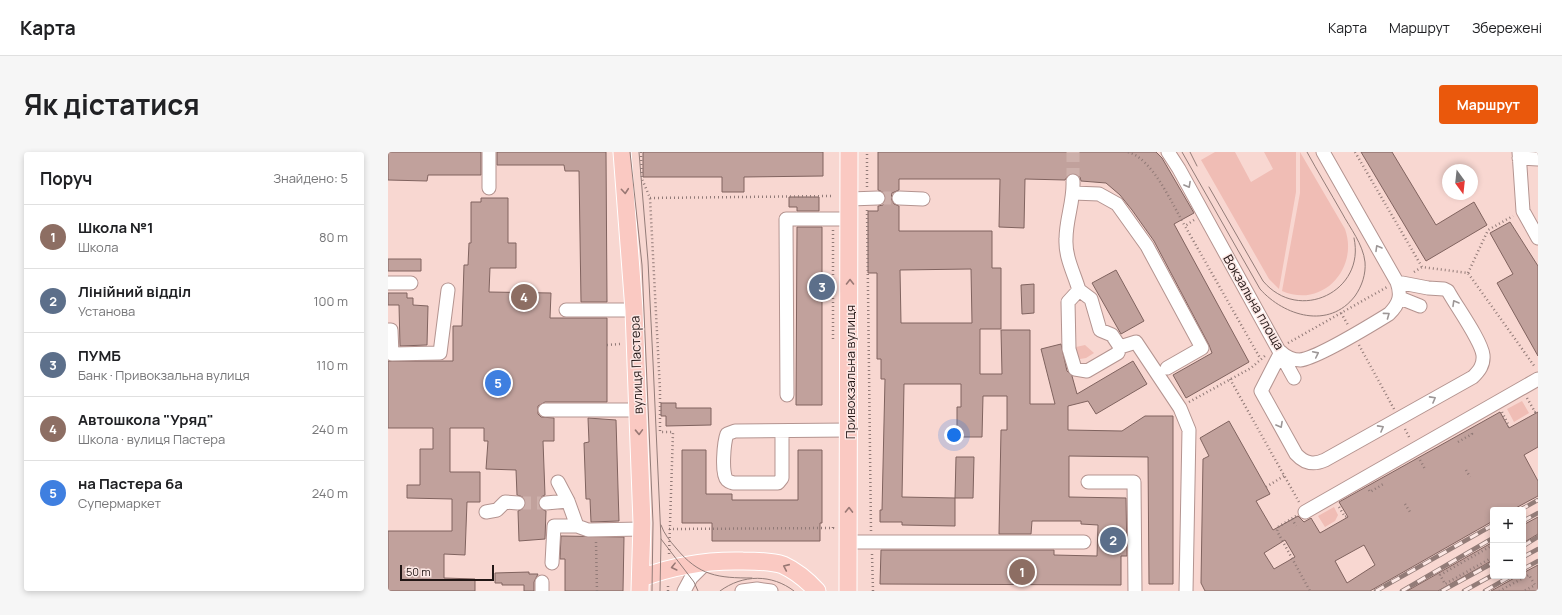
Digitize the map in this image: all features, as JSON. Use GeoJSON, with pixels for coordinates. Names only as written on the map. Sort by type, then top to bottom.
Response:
{"type":"FeatureCollection","features":[{"type":"Feature","properties":{"kind":"main road","name":"вулиця Пастера"},"geometry":{"type":"LineString","coordinates":[[622,152],[634,310],[642,529],[640,584]]}},
{"type":"Feature","properties":{"kind":"main road","name":"Привокзальна вулиця"},"geometry":{"type":"LineString","coordinates":[[848,591],[850,430],[850,152]]}},
{"type":"Feature","properties":{"kind":"main road"},"geometry":{"type":"LineString","coordinates":[[640,584],[669,568],[708,561],[756,561],[781,565],[794,571],[817,591]]}},
{"type":"Feature","properties":{"kind":"street"},"geometry":{"type":"LineString","coordinates":[[489,152],[489,188]]}},
{"type":"Feature","properties":{"kind":"street","name":"Вокзальна площа"},"geometry":{"type":"LineString","coordinates":[[1168,152],[1180,169],[1280,350],[1292,359],[1308,358],[1353,335],[1388,314],[1396,307],[1400,298]]}},
{"type":"Feature","properties":{"kind":"street"},"geometry":{"type":"LineString","coordinates":[[1323,152],[1397,282],[1400,298],[1420,306]]}},
{"type":"Feature","properties":{"kind":"street"},"geometry":{"type":"LineString","coordinates":[[1538,159],[1519,155],[1523,210],[1538,238]]}},
{"type":"Feature","properties":{"kind":"street"},"geometry":{"type":"LineString","coordinates":[[1120,347],[1112,335],[1100,330],[1092,299],[1079,290],[1074,271],[1068,260],[1066,239],[1073,187],[1099,194],[1117,204],[1147,246],[1202,348],[1167,368]]}},
{"type":"Feature","properties":{"kind":"street"},"geometry":{"type":"LineString","coordinates":[[850,199],[872,198]]}},
{"type":"Feature","properties":{"kind":"street"},"geometry":{"type":"LineString","coordinates":[[899,198],[923,199]]}},
{"type":"Feature","properties":{"kind":"street"},"geometry":{"type":"LineString","coordinates":[[787,395],[786,219],[850,219]]}},
{"type":"Feature","properties":{"kind":"street"},"geometry":{"type":"LineString","coordinates":[[1280,350],[1261,391],[1296,454],[1301,460],[1309,463],[1318,463],[1326,460],[1473,377],[1480,370],[1482,355],[1480,347],[1448,291],[1444,289],[1428,288],[1397,282]]}},
{"type":"Feature","properties":{"kind":"street"},"geometry":{"type":"LineString","coordinates":[[388,283],[411,283]]}},
{"type":"Feature","properties":{"kind":"street"},"geometry":{"type":"LineString","coordinates":[[388,330],[391,330],[392,354],[440,353],[448,290]]}},
{"type":"Feature","properties":{"kind":"street"},"geometry":{"type":"LineString","coordinates":[[1079,290],[1068,302],[1069,349],[1076,369],[1087,371],[1118,353],[1120,347]]}},
{"type":"Feature","properties":{"kind":"street"},"geometry":{"type":"LineString","coordinates":[[566,310],[634,310]]}},
{"type":"Feature","properties":{"kind":"street"},"geometry":{"type":"LineString","coordinates":[[1120,347],[1136,342],[1180,408],[1189,430],[1186,591]]}},
{"type":"Feature","properties":{"kind":"street"},"geometry":{"type":"LineString","coordinates":[[1280,350],[1294,378]]}},
{"type":"Feature","properties":{"kind":"street"},"geometry":{"type":"LineString","coordinates":[[1305,512],[1538,379]]}},
{"type":"Feature","properties":{"kind":"street"},"geometry":{"type":"LineString","coordinates":[[545,410],[638,410]]}},
{"type":"Feature","properties":{"kind":"street"},"geometry":{"type":"LineString","coordinates":[[782,431],[782,478],[778,483],[733,483],[727,480],[724,473],[724,441],[727,434],[735,432],[782,431],[850,430]]}},
{"type":"Feature","properties":{"kind":"street"},"geometry":{"type":"LineString","coordinates":[[558,482],[568,501],[577,526]]}},
{"type":"Feature","properties":{"kind":"street"},"geometry":{"type":"LineString","coordinates":[[1088,482],[1134,482],[1135,591]]}},
{"type":"Feature","properties":{"kind":"street"},"geometry":{"type":"LineString","coordinates":[[546,503],[568,501]]}},
{"type":"Feature","properties":{"kind":"street"},"geometry":{"type":"LineString","coordinates":[[486,512],[497,510],[505,502],[518,503]]}},
{"type":"Feature","properties":{"kind":"street"},"geometry":{"type":"LineString","coordinates":[[552,563],[554,526],[577,526],[588,530],[642,529]]}},
{"type":"Feature","properties":{"kind":"street"},"geometry":{"type":"LineString","coordinates":[[848,542],[1084,542]]}},
{"type":"Feature","properties":{"kind":"street"},"geometry":{"type":"LineString","coordinates":[[684,591],[691,578],[708,561]]}},
{"type":"Feature","properties":{"kind":"street"},"geometry":{"type":"LineString","coordinates":[[742,591],[757,589],[771,591]]}},
{"type":"Feature","properties":{"kind":"path"},"geometry":{"type":"LineString","coordinates":[[641,152],[642,179],[650,198],[660,390],[660,432],[673,432],[669,529],[833,528]]}},
{"type":"Feature","properties":{"kind":"path"},"geometry":{"type":"LineString","coordinates":[[867,152],[872,198],[871,542],[873,591]]}},
{"type":"Feature","properties":{"kind":"path"},"geometry":{"type":"LineString","coordinates":[[1128,152],[1135,154],[1153,170],[1260,358]]}},
{"type":"Feature","properties":{"kind":"path"},"geometry":{"type":"LineString","coordinates":[[1355,152],[1422,267],[1468,273],[1538,371]]}},
{"type":"Feature","properties":{"kind":"path"},"geometry":{"type":"LineString","coordinates":[[650,198],[833,196]]}},
{"type":"Feature","properties":{"kind":"path"},"geometry":{"type":"LineString","coordinates":[[1468,273],[1488,230],[1523,210]]}},
{"type":"Feature","properties":{"kind":"path"},"geometry":{"type":"LineString","coordinates":[[1185,226],[1194,220],[1192,214]]}},
{"type":"Feature","properties":{"kind":"path"},"geometry":{"type":"LineString","coordinates":[[1180,408],[1251,368],[1260,358],[1280,350],[1397,282]]}},
{"type":"Feature","properties":{"kind":"path"},"geometry":{"type":"LineString","coordinates":[[1353,335],[1415,449]]}},
{"type":"Feature","properties":{"kind":"path"},"geometry":{"type":"LineString","coordinates":[[607,345],[620,344]]}},
{"type":"Feature","properties":{"kind":"path"},"geometry":{"type":"LineString","coordinates":[[1230,379],[1305,512],[1278,527],[1277,531],[1310,591]]}},
{"type":"Feature","properties":{"kind":"path"},"geometry":{"type":"LineString","coordinates":[[1529,401],[1535,412],[1537,410]]}},
{"type":"Feature","properties":{"kind":"path"},"geometry":{"type":"LineString","coordinates":[[1504,416],[1508,427]]}},
{"type":"Feature","properties":{"kind":"path"},"geometry":{"type":"LineString","coordinates":[[1421,462],[1425,469]]}},
{"type":"Feature","properties":{"kind":"path"},"geometry":{"type":"LineString","coordinates":[[1466,470],[1470,477]]}},
{"type":"Feature","properties":{"kind":"path"},"geometry":{"type":"LineString","coordinates":[[1266,487],[1284,476]]}},
{"type":"Feature","properties":{"kind":"path"},"geometry":{"type":"LineString","coordinates":[[1405,504],[1410,512]]}},
{"type":"Feature","properties":{"kind":"path"},"geometry":{"type":"LineString","coordinates":[[1340,509],[1345,517],[1347,516]]}},
{"type":"Feature","properties":{"kind":"path"},"geometry":{"type":"LineString","coordinates":[[1292,518],[1296,526]]}},
{"type":"Feature","properties":{"kind":"path"},"geometry":{"type":"LineString","coordinates":[[596,530],[597,591]]}},
{"type":"Feature","properties":{"kind":"path"},"geometry":{"type":"LineString","coordinates":[[1490,547],[1440,575],[1445,584],[1490,559]]}},
{"type":"Feature","properties":{"kind":"path"},"geometry":{"type":"LineString","coordinates":[[1499,591],[1529,575],[1535,585],[1524,591]]}},
{"type":"Feature","properties":{"kind":"shaded area"},"geometry":{"type":"Polygon","coordinates":[[[1215,152],[1235,152],[1251,182],[1273,169],[1264,152],[1296,152],[1296,192],[1279,289],[1269,279],[1201,160],[1215,152]]]}},
{"type":"Feature","properties":{"kind":"shaded area"},"geometry":{"type":"Polygon","coordinates":[[[1300,152],[1345,229],[1348,244],[1347,258],[1342,271],[1334,281],[1324,290],[1311,294],[1297,295],[1282,291],[1300,193],[1300,152]]]}},
{"type":"Feature","properties":{"kind":"shaded area"},"geometry":{"type":"Polygon","coordinates":[[[1085,345],[1094,353],[1086,358],[1080,359],[1075,351],[1076,347],[1085,345]]]}},
{"type":"Feature","properties":{"kind":"shaded area"},"geometry":{"type":"Polygon","coordinates":[[[1522,401],[1529,413],[1514,422],[1507,409],[1522,401]]]}},
{"type":"Feature","properties":{"kind":"shaded area"},"geometry":{"type":"Polygon","coordinates":[[[1334,507],[1338,515],[1335,521],[1325,527],[1318,516],[1334,507]]]}},
{"type":"Feature","properties":{"kind":"building"},"geometry":{"type":"Polygon","coordinates":[[[388,152],[481,152],[481,175],[428,175],[427,181],[388,180],[388,152]]]}},
{"type":"Feature","properties":{"kind":"building"},"geometry":{"type":"Polygon","coordinates":[[[497,152],[606,152],[607,302],[581,302],[579,171],[565,171],[564,165],[497,165],[497,152]]]}},
{"type":"Feature","properties":{"kind":"building"},"geometry":{"type":"Polygon","coordinates":[[[643,152],[823,152],[823,176],[744,177],[744,192],[722,192],[722,177],[643,177],[643,152]]]}},
{"type":"Feature","properties":{"kind":"building"},"geometry":{"type":"Polygon","coordinates":[[[878,152],[1156,152],[1162,158],[1194,213],[1174,224],[1249,362],[1186,398],[1173,375],[1212,353],[1154,241],[1120,195],[1106,183],[1081,181],[1080,177],[1073,173],[1069,174],[1065,180],[1025,179],[1024,228],[999,227],[1000,179],[899,179],[899,190],[892,193],[891,198],[894,204],[899,206],[899,231],[992,231],[992,268],[1001,268],[1001,329],[980,329],[980,374],[1002,374],[1001,330],[1030,330],[1030,404],[1055,404],[1041,349],[1061,344],[1067,371],[1072,376],[1077,394],[1133,361],[1147,384],[1096,414],[1088,401],[1068,406],[1068,430],[1122,431],[1145,416],[1173,416],[1173,584],[1149,584],[1148,457],[1069,456],[1069,497],[1126,498],[1127,556],[1121,556],[1121,585],[880,584],[881,550],[1054,550],[1054,555],[1097,556],[1098,525],[1081,524],[1081,521],[1032,521],[1031,534],[999,534],[1001,430],[1007,430],[1007,396],[983,396],[982,437],[957,437],[957,407],[961,407],[961,384],[904,384],[902,497],[955,498],[955,526],[902,525],[902,522],[880,522],[880,510],[882,510],[885,379],[881,379],[881,359],[877,359],[877,273],[868,273],[868,211],[878,211],[878,206],[883,205],[886,198],[885,193],[878,190],[878,152]],[[971,269],[900,270],[901,323],[972,323],[971,269]]]}},
{"type":"Feature","properties":{"kind":"building"},"geometry":{"type":"Polygon","coordinates":[[[1361,152],[1392,152],[1436,225],[1474,202],[1487,225],[1426,261],[1361,152]]]}},
{"type":"Feature","properties":{"kind":"building"},"geometry":{"type":"Polygon","coordinates":[[[789,197],[819,197],[819,211],[797,211],[797,207],[789,207],[789,197]]]}},
{"type":"Feature","properties":{"kind":"building"},"geometry":{"type":"Polygon","coordinates":[[[481,198],[508,198],[508,243],[516,243],[516,268],[490,268],[489,292],[551,293],[550,318],[607,318],[607,402],[545,402],[538,406],[538,414],[541,417],[554,418],[554,441],[543,441],[545,495],[541,497],[538,503],[540,508],[546,511],[545,539],[519,541],[518,511],[524,508],[526,503],[523,497],[517,495],[516,470],[486,469],[488,441],[484,441],[484,428],[450,428],[450,472],[480,472],[480,502],[467,502],[465,555],[444,554],[444,578],[475,579],[475,591],[388,591],[388,531],[452,531],[452,499],[407,498],[407,485],[420,485],[420,449],[433,449],[433,428],[388,428],[388,361],[453,361],[453,326],[462,326],[464,265],[468,265],[469,243],[471,243],[471,202],[481,202],[481,198]]]}},
{"type":"Feature","properties":{"kind":"building"},"geometry":{"type":"Polygon","coordinates":[[[1510,222],[1538,266],[1538,356],[1497,283],[1513,274],[1490,233],[1510,222]]]}},
{"type":"Feature","properties":{"kind":"building"},"geometry":{"type":"Polygon","coordinates":[[[797,227],[822,227],[822,405],[796,405],[797,227]]]}},
{"type":"Feature","properties":{"kind":"building"},"geometry":{"type":"Polygon","coordinates":[[[388,259],[421,259],[421,271],[388,271],[388,259]]]}},
{"type":"Feature","properties":{"kind":"building"},"geometry":{"type":"Polygon","coordinates":[[[1116,270],[1144,321],[1121,334],[1092,283],[1116,270]]]}},
{"type":"Feature","properties":{"kind":"building"},"geometry":{"type":"Polygon","coordinates":[[[1034,284],[1034,313],[1022,314],[1021,285],[1034,284]]]}},
{"type":"Feature","properties":{"kind":"building"},"geometry":{"type":"Polygon","coordinates":[[[388,293],[407,293],[407,298],[413,298],[413,305],[428,306],[427,345],[400,346],[399,305],[388,305],[388,293]]]}},
{"type":"Feature","properties":{"kind":"building"},"geometry":{"type":"Polygon","coordinates":[[[661,403],[676,403],[676,408],[711,408],[711,425],[666,426],[666,416],[661,416],[661,403]]]}},
{"type":"Feature","properties":{"kind":"building"},"geometry":{"type":"Polygon","coordinates":[[[1500,412],[1509,428],[1538,412],[1538,447],[1524,455],[1538,481],[1538,496],[1518,507],[1490,507],[1490,523],[1370,591],[1205,591],[1201,583],[1203,459],[1209,456],[1200,438],[1229,421],[1270,494],[1256,501],[1273,530],[1298,516],[1304,522],[1311,518],[1320,533],[1348,517],[1339,502],[1500,412]],[[1285,540],[1264,553],[1274,569],[1295,557],[1285,540]],[[1364,545],[1335,561],[1347,583],[1375,565],[1364,545]]]}},
{"type":"Feature","properties":{"kind":"building"},"geometry":{"type":"Polygon","coordinates":[[[588,418],[616,420],[619,521],[591,522],[590,499],[586,499],[584,443],[589,442],[588,418]]]}},
{"type":"Feature","properties":{"kind":"building"},"geometry":{"type":"Polygon","coordinates":[[[682,450],[706,450],[706,494],[732,494],[732,500],[798,500],[798,450],[822,450],[822,523],[820,523],[820,541],[712,541],[712,523],[682,523],[682,450]]]}},
{"type":"Feature","properties":{"kind":"building"},"geometry":{"type":"Polygon","coordinates":[[[956,457],[974,457],[973,498],[955,498],[956,457]]]}},
{"type":"Feature","properties":{"kind":"building"},"geometry":{"type":"Polygon","coordinates":[[[1538,517],[1538,534],[1526,541],[1526,523],[1538,517]]]}},
{"type":"Feature","properties":{"kind":"building"},"geometry":{"type":"Polygon","coordinates":[[[561,536],[624,537],[623,591],[565,591],[565,559],[560,559],[561,536]]]}},
{"type":"Feature","properties":{"kind":"building"},"geometry":{"type":"Polygon","coordinates":[[[1490,544],[1490,562],[1438,591],[1407,591],[1490,544]]]}},
{"type":"Feature","properties":{"kind":"building"},"geometry":{"type":"Polygon","coordinates":[[[1538,565],[1538,591],[1491,591],[1513,579],[1526,579],[1526,571],[1538,565]]]}},
{"type":"Feature","properties":{"kind":"building"},"geometry":{"type":"Polygon","coordinates":[[[529,572],[529,574],[538,574],[534,582],[534,591],[524,591],[524,585],[502,585],[502,583],[495,583],[495,573],[529,572]]]}},
{"type":"Feature","properties":{"kind":"tunnel"},"geometry":{"type":"LineString","coordinates":[[1073,152],[1073,181]]}},
{"type":"Feature","properties":{"kind":"tunnel"},"geometry":{"type":"LineString","coordinates":[[878,198],[899,198]]}},
{"type":"Feature","properties":{"kind":"tunnel"},"geometry":{"type":"LineString","coordinates":[[518,503],[546,503]]}},
{"type":"Feature","properties":{"kind":"tram line"},"geometry":{"type":"LineString","coordinates":[[630,152],[642,265],[653,523],[652,591]]}},
{"type":"Feature","properties":{"kind":"tram line"},"geometry":{"type":"LineString","coordinates":[[639,152],[648,261],[653,362],[661,539],[660,591]]}},
{"type":"Feature","properties":{"kind":"tram line"},"geometry":{"type":"LineString","coordinates":[[1182,152],[1260,289],[1281,306],[1294,312],[1320,316],[1333,313],[1344,307],[1355,296],[1363,280],[1365,262],[1362,249],[1356,236],[1307,152]]}},
{"type":"Feature","properties":{"kind":"tram line"},"geometry":{"type":"LineString","coordinates":[[1190,152],[1197,166]]}},
{"type":"Feature","properties":{"kind":"tram line"},"geometry":{"type":"LineString","coordinates":[[1209,187],[1263,281],[1278,294],[1294,300],[1311,300],[1326,296],[1340,286],[1350,273],[1355,257],[1354,238]]}},
{"type":"Feature","properties":{"kind":"tram line"},"geometry":{"type":"LineString","coordinates":[[661,525],[665,534],[676,548],[684,557],[701,570],[719,576],[752,578]]}},
{"type":"Feature","properties":{"kind":"tram line"},"geometry":{"type":"LineString","coordinates":[[661,539],[694,582],[698,591]]}},
{"type":"Feature","properties":{"kind":"tram line"},"geometry":{"type":"LineString","coordinates":[[720,591],[738,581],[757,578],[776,581],[794,591]]}},
{"type":"Feature","properties":{"kind":"railway"},"geometry":{"type":"LineString","coordinates":[[1525,507],[1538,500]]}},
{"type":"Feature","properties":{"kind":"railway"},"geometry":{"type":"LineString","coordinates":[[1526,519],[1538,513]]}},
{"type":"Feature","properties":{"kind":"railway"},"geometry":{"type":"LineString","coordinates":[[1376,591],[1490,527]]}},
{"type":"Feature","properties":{"kind":"railway"},"geometry":{"type":"LineString","coordinates":[[1526,544],[1538,537]]}},
{"type":"Feature","properties":{"kind":"railway"},"geometry":{"type":"LineString","coordinates":[[1402,591],[1490,540]]}},
{"type":"Feature","properties":{"kind":"railway"},"geometry":{"type":"LineString","coordinates":[[1526,555],[1538,549]]}},
{"type":"Feature","properties":{"kind":"railway"},"geometry":{"type":"LineString","coordinates":[[1526,567],[1538,561]]}},
{"type":"Feature","properties":{"kind":"railway"},"geometry":{"type":"LineString","coordinates":[[1442,591],[1490,565]]}},
{"type":"Feature","properties":{"kind":"railway"},"geometry":{"type":"LineString","coordinates":[[1464,591],[1490,577]]}},
{"type":"Feature","properties":{"kind":"railway"},"geometry":{"type":"LineString","coordinates":[[1485,591],[1506,579]]}},
{"type":"Feature","properties":{"kind":"place","name":"ПУМБ"},"geometry":{"type":"Point","coordinates":[822,287]}},
{"type":"Feature","properties":{"kind":"place","name":"Автошкола \"Уряд\""},"geometry":{"type":"Point","coordinates":[524,297]}},
{"type":"Feature","properties":{"kind":"place","name":"на Пастера 6а"},"geometry":{"type":"Point","coordinates":[498,383]}},
{"type":"Feature","properties":{"kind":"place","name":"Лінійний відділ"},"geometry":{"type":"Point","coordinates":[1113,540]}},
{"type":"Feature","properties":{"kind":"place","name":"Школа №1"},"geometry":{"type":"Point","coordinates":[1022,572]}}]}
